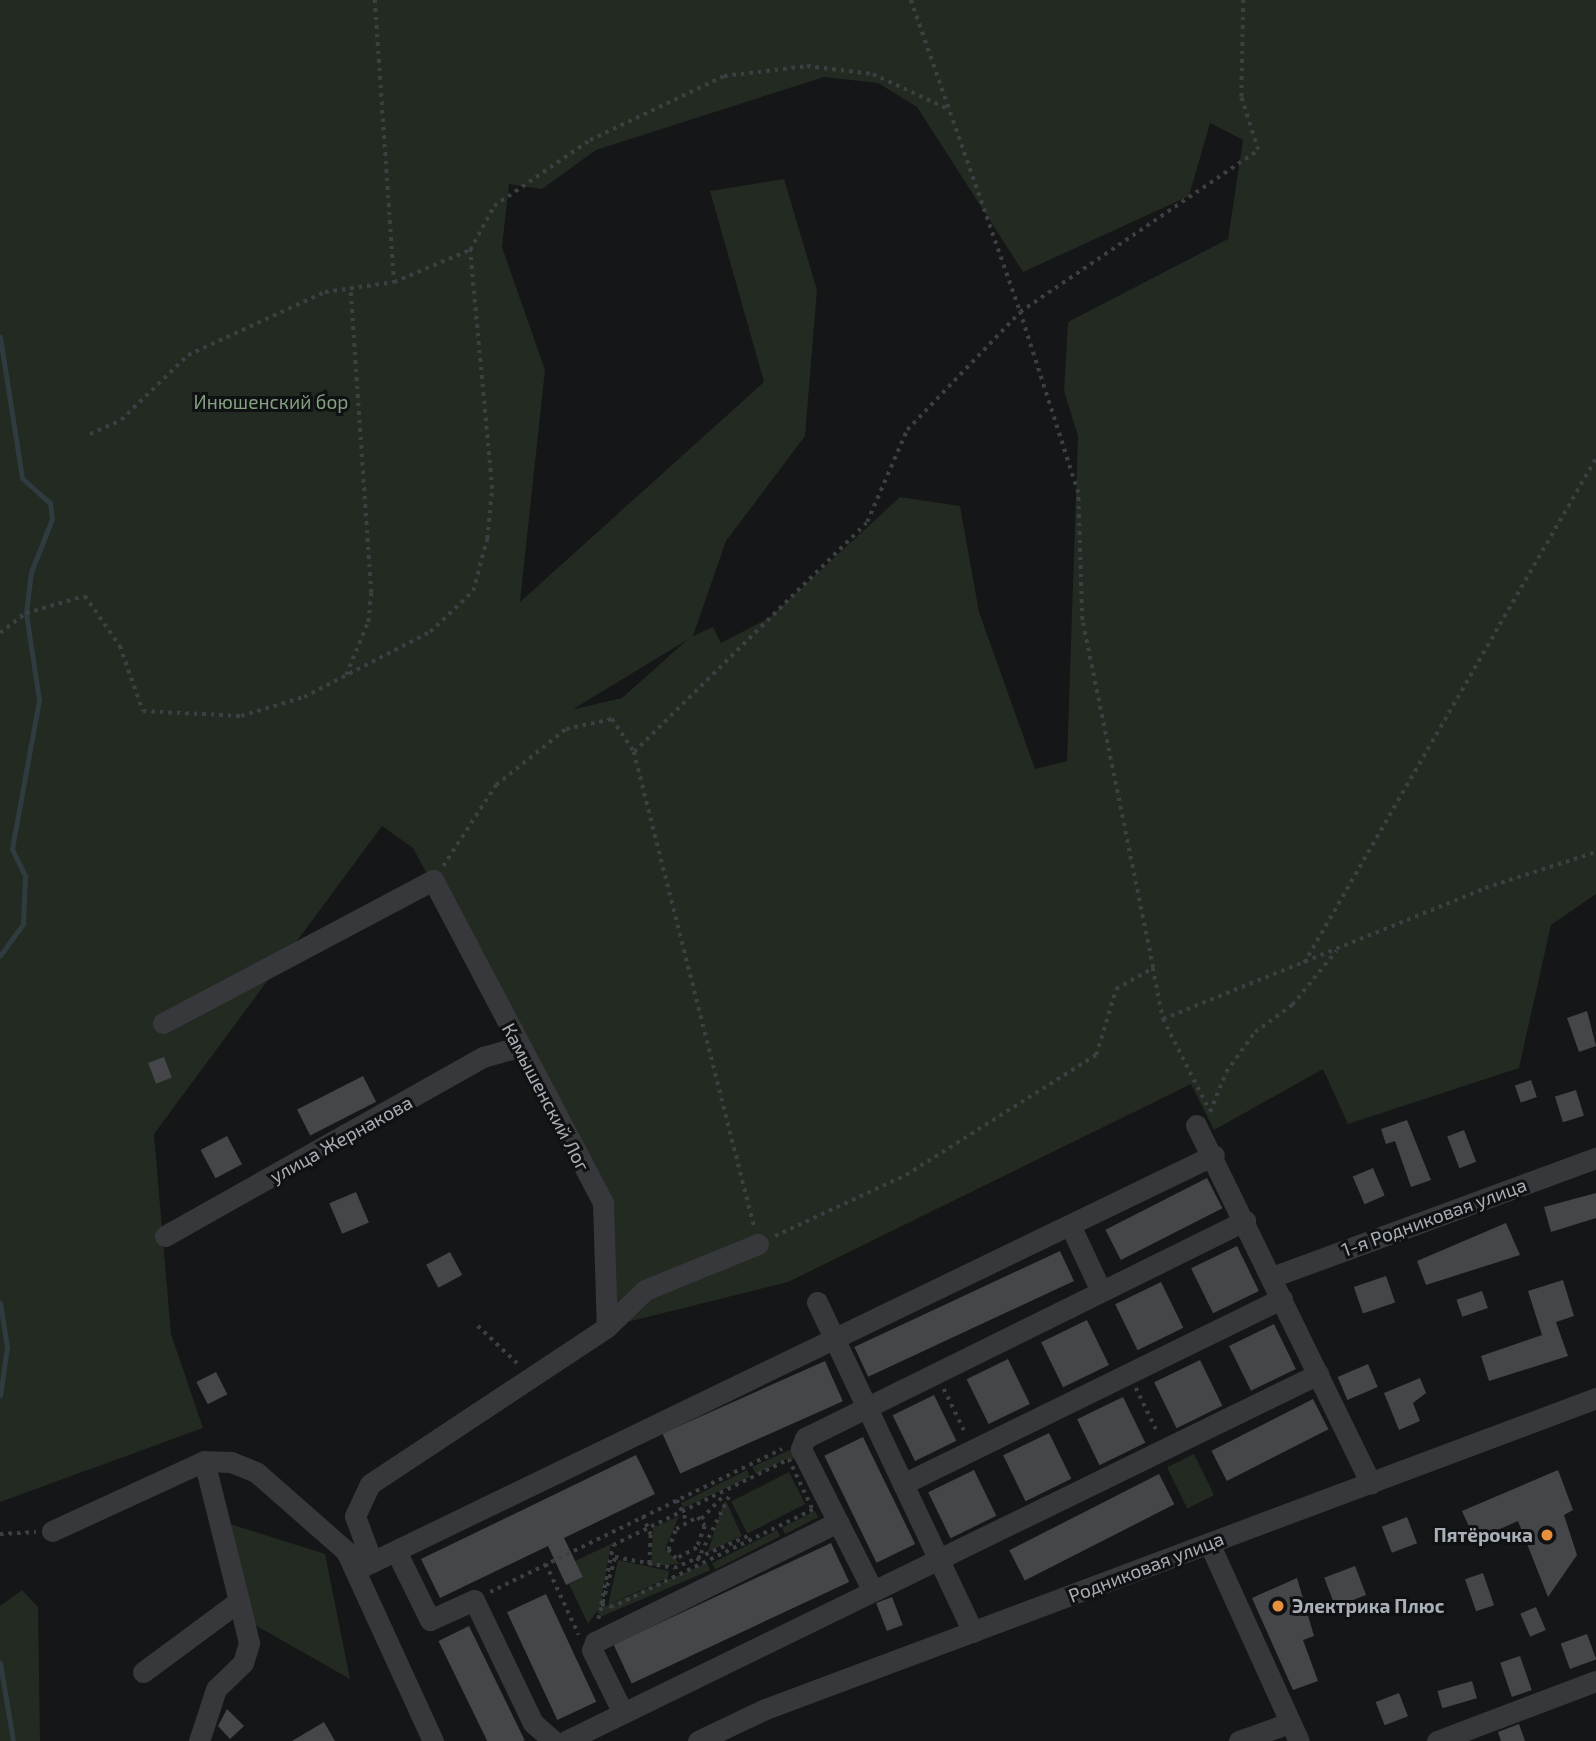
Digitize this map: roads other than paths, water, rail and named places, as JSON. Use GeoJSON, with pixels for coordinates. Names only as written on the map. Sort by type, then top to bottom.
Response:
{"type":"FeatureCollection","features":[{"type":"Feature","properties":{"kind":"street","name":"Камышенский Лог"},"geometry":{"type":"LineString","coordinates":[[163,1023],[433,880],[518,1047],[603,1203],[607,1327]]}},
{"type":"Feature","properties":{"kind":"street","name":"улица Жернакова"},"geometry":{"type":"LineString","coordinates":[[165,1236],[483,1058],[518,1047]]}},
{"type":"Feature","properties":{"kind":"street"},"geometry":{"type":"LineString","coordinates":[[1198,1125],[1371,1484]]}},
{"type":"Feature","properties":{"kind":"street"},"geometry":{"type":"LineString","coordinates":[[363,1566],[1214,1155]]}},
{"type":"Feature","properties":{"kind":"street","name":"1-я Родниковая улица"},"geometry":{"type":"LineString","coordinates":[[1272,1277],[1596,1158]]}},
{"type":"Feature","properties":{"kind":"street"},"geometry":{"type":"LineString","coordinates":[[873,1591],[800,1443],[866,1407],[1245,1221]]}},
{"type":"Feature","properties":{"kind":"street"},"geometry":{"type":"LineString","coordinates":[[1070,1225],[1101,1291]]}},
{"type":"Feature","properties":{"kind":"street"},"geometry":{"type":"LineString","coordinates":[[433,1741],[363,1566],[355,1516],[370,1483],[607,1327],[645,1290],[758,1244]]}},
{"type":"Feature","properties":{"kind":"street"},"geometry":{"type":"LineString","coordinates":[[903,1485],[1282,1298]]}},
{"type":"Feature","properties":{"kind":"street"},"geometry":{"type":"LineString","coordinates":[[817,1302],[973,1632]]}},
{"type":"Feature","properties":{"kind":"street"},"geometry":{"type":"LineString","coordinates":[[566,1741],[1318,1374]]}},
{"type":"Feature","properties":{"kind":"street","name":"Родниковая улица"},"geometry":{"type":"LineString","coordinates":[[698,1741],[763,1710],[1596,1398]]}},
{"type":"Feature","properties":{"kind":"street"},"geometry":{"type":"LineString","coordinates":[[52,1531],[204,1461],[232,1462],[256,1472],[320,1523],[363,1566]]}},
{"type":"Feature","properties":{"kind":"street"},"geometry":{"type":"LineString","coordinates":[[199,1741],[216,1689],[243,1663],[249,1643],[204,1461]]}},
{"type":"Feature","properties":{"kind":"street"},"geometry":{"type":"LineString","coordinates":[[623,1713],[592,1646],[838,1522]]}},
{"type":"Feature","properties":{"kind":"street"},"geometry":{"type":"LineString","coordinates":[[1209,1543],[1294,1732],[1239,1741]]}},
{"type":"Feature","properties":{"kind":"street"},"geometry":{"type":"LineString","coordinates":[[396,1551],[430,1620],[474,1600],[533,1723],[554,1741]]}},
{"type":"Feature","properties":{"kind":"street"},"geometry":{"type":"LineString","coordinates":[[143,1672],[239,1601]]}},
{"type":"Feature","properties":{"kind":"street"},"geometry":{"type":"LineString","coordinates":[[1437,1741],[1596,1681]]}},
{"type":"Feature","properties":{"kind":"waterway"},"geometry":{"type":"LineString","coordinates":[[0,337],[22,478],[50,503],[52,519],[31,572],[26,613],[39,700],[12,849],[25,876],[23,924],[0,956]]}},
{"type":"Feature","properties":{"kind":"waterway"},"geometry":{"type":"LineString","coordinates":[[0,1303],[7,1347],[0,1396]]}},
{"type":"Feature","properties":{"kind":"waterway"},"geometry":{"type":"LineString","coordinates":[[0,1663],[13,1741]]}},
{"type":"Feature","properties":{"kind":"place","name":"Пятёрочка"},"geometry":{"type":"Point","coordinates":[1547,1535]}},
{"type":"Feature","properties":{"kind":"place","name":"Электрика Плюс"},"geometry":{"type":"Point","coordinates":[1278,1606]}},
{"type":"Feature","properties":{"kind":"park label","name":"Инюшенский бор"},"geometry":{"type":"Point","coordinates":[271,402]}}]}
